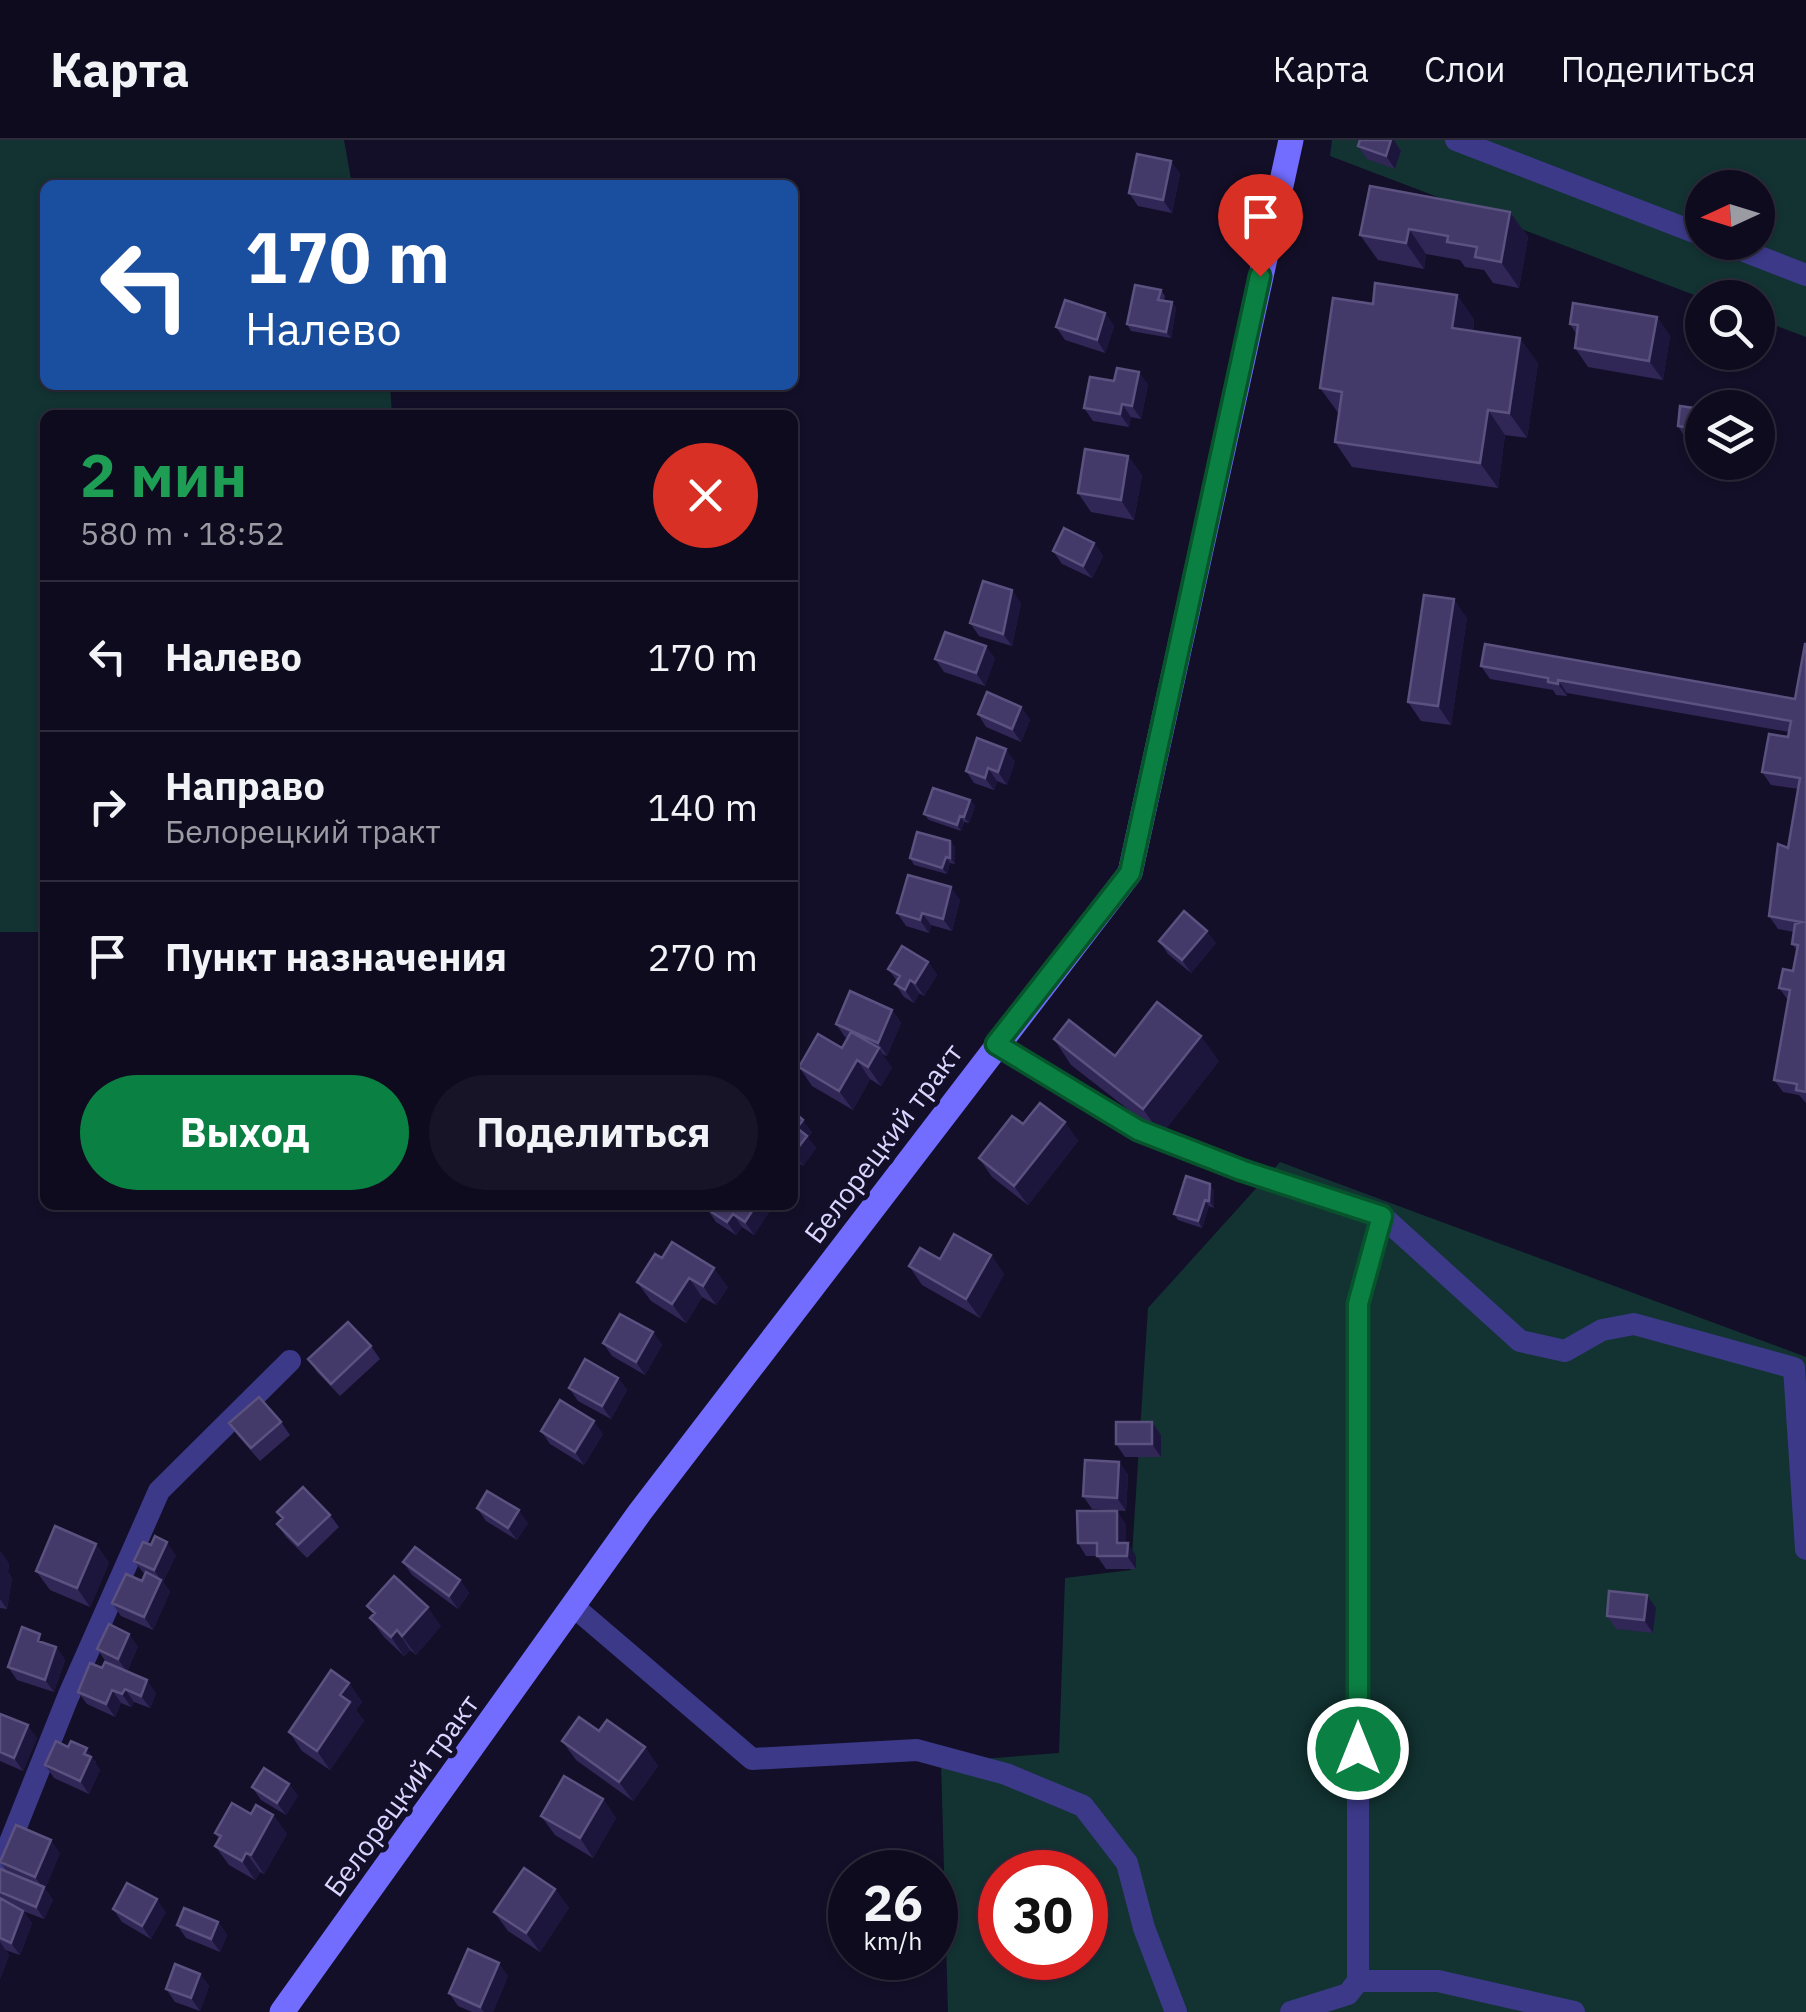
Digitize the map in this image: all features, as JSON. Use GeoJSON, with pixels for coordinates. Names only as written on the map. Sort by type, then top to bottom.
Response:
{"type":"FeatureCollection","features":[{"type":"Feature","properties":{"kind":"street","name":"Белорецкий тракт"},"geometry":{"type":"LineString","coordinates":[[282,2012],[573,1606],[996,1044],[1130,873],[1291,140]]}},
{"type":"Feature","properties":{"kind":"street"},"geometry":{"type":"LineString","coordinates":[[1456,140],[1685,228]]}},
{"type":"Feature","properties":{"kind":"street"},"geometry":{"type":"LineString","coordinates":[[1766,260],[1806,276]]}},
{"type":"Feature","properties":{"kind":"street"},"geometry":{"type":"LineString","coordinates":[[996,1044],[1138,1130],[1241,1170],[1382,1216],[1520,1341],[1565,1351],[1602,1330],[1634,1324],[1794,1368],[1806,1549]]}},
{"type":"Feature","properties":{"kind":"street"},"geometry":{"type":"LineString","coordinates":[[1291,2012],[1348,1994],[1358,1981],[1358,1304],[1382,1216]]}},
{"type":"Feature","properties":{"kind":"street"},"geometry":{"type":"LineString","coordinates":[[0,1868],[68,1696],[159,1491],[290,1361]]}},
{"type":"Feature","properties":{"kind":"street"},"geometry":{"type":"LineString","coordinates":[[573,1606],[752,1759],[917,1750],[1006,1774],[1084,1806],[1127,1862],[1144,1928],[1176,2012]]}},
{"type":"Feature","properties":{"kind":"street"},"geometry":{"type":"LineString","coordinates":[[1358,1981],[1438,1982],[1574,2012]]}},
{"type":"Feature","properties":{"kind":"green space"},"geometry":{"type":"Polygon","coordinates":[[[0,140],[344,140],[351,180],[40,180],[40,390],[390,390],[392,410],[40,410],[40,932],[0,932],[0,140]]]}},
{"type":"Feature","properties":{"kind":"green space"},"geometry":{"type":"Polygon","coordinates":[[[1332,140],[1806,140],[1806,337],[1775,325],[1775,280],[1685,280],[1685,292],[1330,156],[1332,140]]]}},
{"type":"Feature","properties":{"kind":"green space"},"geometry":{"type":"Polygon","coordinates":[[[1280,1162],[1806,1357],[1806,2012],[948,2012],[947,1980],[958,1980],[958,1850],[943,1850],[941,1762],[1059,1753],[1065,1578],[1131,1570],[1148,1308],[1280,1162]]]}},
{"type":"Feature","properties":{"kind":"building"},"geometry":{"type":"Polygon","coordinates":[[[1360,140],[1391,140],[1386,156],[1358,146],[1360,140]]]}},
{"type":"Feature","properties":{"kind":"building"},"geometry":{"type":"Polygon","coordinates":[[[1137,154],[1171,161],[1163,200],[1129,193],[1137,154]]]}},
{"type":"Feature","properties":{"kind":"building"},"geometry":{"type":"Polygon","coordinates":[[[1370,186],[1510,212],[1501,262],[1475,257],[1477,247],[1447,242],[1448,236],[1409,229],[1406,243],[1360,235],[1370,186]]]}},
{"type":"Feature","properties":{"kind":"building"},"geometry":{"type":"Polygon","coordinates":[[[1375,283],[1457,295],[1452,328],[1520,338],[1509,413],[1488,410],[1480,463],[1335,442],[1342,392],[1320,388],[1333,298],[1373,304],[1375,283]]]}},
{"type":"Feature","properties":{"kind":"building"},"geometry":{"type":"Polygon","coordinates":[[[1135,285],[1161,290],[1158,300],[1172,302],[1166,332],[1127,324],[1135,285]]]}},
{"type":"Feature","properties":{"kind":"building"},"geometry":{"type":"Polygon","coordinates":[[[1065,300],[1105,313],[1097,340],[1056,327],[1065,300]]]}},
{"type":"Feature","properties":{"kind":"building"},"geometry":{"type":"Polygon","coordinates":[[[1573,303],[1657,317],[1649,361],[1575,348],[1578,325],[1570,324],[1573,303]]]}},
{"type":"Feature","properties":{"kind":"building"},"geometry":{"type":"Polygon","coordinates":[[[1117,368],[1139,372],[1132,406],[1122,404],[1120,414],[1084,408],[1090,377],[1114,381],[1117,368]]]}},
{"type":"Feature","properties":{"kind":"building"},"geometry":{"type":"Polygon","coordinates":[[[1680,406],[1685,407],[1685,427],[1678,426],[1680,406]]]}},
{"type":"Feature","properties":{"kind":"building"},"geometry":{"type":"Polygon","coordinates":[[[1085,449],[1128,456],[1121,500],[1078,493],[1085,449]]]}},
{"type":"Feature","properties":{"kind":"building"},"geometry":{"type":"Polygon","coordinates":[[[1064,528],[1094,543],[1083,566],[1053,551],[1064,528]]]}},
{"type":"Feature","properties":{"kind":"building"},"geometry":{"type":"Polygon","coordinates":[[[983,581],[1012,590],[1003,634],[970,623],[983,581]]]}},
{"type":"Feature","properties":{"kind":"building"},"geometry":{"type":"Polygon","coordinates":[[[1424,595],[1454,599],[1438,706],[1408,702],[1424,595]]]}},
{"type":"Feature","properties":{"kind":"building"},"geometry":{"type":"Polygon","coordinates":[[[945,632],[986,646],[976,673],[935,659],[945,632]]]}},
{"type":"Feature","properties":{"kind":"building"},"geometry":{"type":"Polygon","coordinates":[[[1485,644],[1795,699],[1806,644],[1806,1092],[1796,1090],[1797,1084],[1774,1080],[1790,990],[1779,988],[1783,969],[1793,971],[1798,945],[1792,944],[1795,924],[1801,922],[1769,916],[1778,844],[1788,848],[1800,778],[1762,772],[1769,734],[1788,737],[1791,721],[1558,680],[1558,684],[1548,682],[1548,678],[1481,666],[1485,644]]]}},
{"type":"Feature","properties":{"kind":"building"},"geometry":{"type":"Polygon","coordinates":[[[987,692],[1021,707],[1012,729],[978,714],[987,692]]]}},
{"type":"Feature","properties":{"kind":"building"},"geometry":{"type":"Polygon","coordinates":[[[977,738],[1006,749],[998,772],[988,768],[985,778],[966,771],[977,738]]]}},
{"type":"Feature","properties":{"kind":"building"},"geometry":{"type":"Polygon","coordinates":[[[933,788],[970,800],[957,825],[924,814],[933,788]]]}},
{"type":"Feature","properties":{"kind":"building"},"geometry":{"type":"Polygon","coordinates":[[[917,832],[950,841],[950,858],[946,857],[942,868],[910,858],[917,832]]]}},
{"type":"Feature","properties":{"kind":"building"},"geometry":{"type":"Polygon","coordinates":[[[908,875],[951,887],[943,919],[922,913],[920,920],[897,913],[908,875]]]}},
{"type":"Feature","properties":{"kind":"building"},"geometry":{"type":"Polygon","coordinates":[[[1184,911],[1207,931],[1182,960],[1159,941],[1184,911]]]}},
{"type":"Feature","properties":{"kind":"building"},"geometry":{"type":"Polygon","coordinates":[[[902,946],[928,962],[915,983],[910,980],[905,990],[895,984],[900,976],[888,969],[902,946]]]}},
{"type":"Feature","properties":{"kind":"building"},"geometry":{"type":"Polygon","coordinates":[[[850,991],[892,1010],[878,1043],[836,1024],[850,991]]]}},
{"type":"Feature","properties":{"kind":"building"},"geometry":{"type":"Polygon","coordinates":[[[1157,1002],[1201,1036],[1143,1109],[1054,1039],[1069,1020],[1115,1056],[1157,1002]]]}},
{"type":"Feature","properties":{"kind":"building"},"geometry":{"type":"Polygon","coordinates":[[[851,1032],[879,1048],[868,1067],[857,1060],[839,1091],[799,1067],[818,1034],[842,1048],[851,1032]]]}},
{"type":"Feature","properties":{"kind":"building"},"geometry":{"type":"Polygon","coordinates":[[[1040,1103],[1065,1122],[1014,1186],[979,1158],[1012,1116],[1023,1124],[1040,1103]]]}},
{"type":"Feature","properties":{"kind":"building"},"geometry":{"type":"Polygon","coordinates":[[[798,1129],[807,1136],[798,1148],[798,1129]]]}},
{"type":"Feature","properties":{"kind":"building"},"geometry":{"type":"Polygon","coordinates":[[[1186,1176],[1210,1184],[1209,1201],[1205,1200],[1198,1221],[1174,1214],[1186,1176]]]}},
{"type":"Feature","properties":{"kind":"building"},"geometry":{"type":"Polygon","coordinates":[[[709,1210],[753,1210],[745,1222],[733,1214],[727,1222],[709,1210]]]}},
{"type":"Feature","properties":{"kind":"building"},"geometry":{"type":"Polygon","coordinates":[[[954,1234],[991,1255],[966,1299],[909,1266],[920,1248],[940,1259],[954,1234]]]}},
{"type":"Feature","properties":{"kind":"building"},"geometry":{"type":"Polygon","coordinates":[[[672,1242],[714,1268],[703,1286],[689,1278],[672,1304],[637,1282],[655,1254],[662,1258],[672,1242]]]}},
{"type":"Feature","properties":{"kind":"building"},"geometry":{"type":"Polygon","coordinates":[[[620,1314],[653,1332],[636,1362],[603,1343],[620,1314]]]}},
{"type":"Feature","properties":{"kind":"building"},"geometry":{"type":"Polygon","coordinates":[[[348,1322],[371,1346],[331,1384],[308,1359],[348,1322]]]}},
{"type":"Feature","properties":{"kind":"building"},"geometry":{"type":"Polygon","coordinates":[[[585,1359],[618,1378],[602,1406],[569,1388],[585,1359]]]}},
{"type":"Feature","properties":{"kind":"building"},"geometry":{"type":"Polygon","coordinates":[[[259,1397],[281,1422],[251,1448],[229,1423],[259,1397]]]}},
{"type":"Feature","properties":{"kind":"building"},"geometry":{"type":"Polygon","coordinates":[[[560,1400],[594,1421],[575,1452],[541,1431],[560,1400]]]}},
{"type":"Feature","properties":{"kind":"building"},"geometry":{"type":"Polygon","coordinates":[[[1116,1422],[1152,1422],[1152,1444],[1116,1444],[1116,1422]]]}},
{"type":"Feature","properties":{"kind":"building"},"geometry":{"type":"Polygon","coordinates":[[[1085,1460],[1119,1462],[1117,1498],[1083,1496],[1085,1460]]]}},
{"type":"Feature","properties":{"kind":"building"},"geometry":{"type":"Polygon","coordinates":[[[303,1487],[330,1515],[298,1545],[277,1524],[283,1518],[277,1512],[303,1487]]]}},
{"type":"Feature","properties":{"kind":"building"},"geometry":{"type":"Polygon","coordinates":[[[487,1491],[519,1510],[508,1528],[477,1508],[487,1491]]]}},
{"type":"Feature","properties":{"kind":"building"},"geometry":{"type":"Polygon","coordinates":[[[1077,1511],[1117,1511],[1117,1543],[1128,1543],[1127,1556],[1097,1556],[1097,1543],[1078,1543],[1077,1511]]]}},
{"type":"Feature","properties":{"kind":"building"},"geometry":{"type":"Polygon","coordinates":[[[55,1526],[96,1544],[77,1588],[36,1571],[55,1526]]]}},
{"type":"Feature","properties":{"kind":"building"},"geometry":{"type":"Polygon","coordinates":[[[155,1536],[167,1542],[154,1570],[134,1561],[143,1542],[151,1545],[155,1536]]]}},
{"type":"Feature","properties":{"kind":"building"},"geometry":{"type":"Polygon","coordinates":[[[415,1547],[460,1580],[449,1596],[403,1562],[415,1547]]]}},
{"type":"Feature","properties":{"kind":"building"},"geometry":{"type":"Polygon","coordinates":[[[146,1572],[161,1580],[144,1617],[112,1603],[126,1574],[142,1581],[146,1572]]]}},
{"type":"Feature","properties":{"kind":"building"},"geometry":{"type":"Polygon","coordinates":[[[394,1576],[428,1607],[402,1636],[397,1630],[391,1637],[370,1618],[375,1613],[367,1606],[394,1576]]]}},
{"type":"Feature","properties":{"kind":"building"},"geometry":{"type":"Polygon","coordinates":[[[1609,1591],[1647,1595],[1644,1620],[1607,1616],[1609,1591]]]}},
{"type":"Feature","properties":{"kind":"building"},"geometry":{"type":"Polygon","coordinates":[[[109,1624],[129,1634],[118,1659],[97,1649],[109,1624]]]}},
{"type":"Feature","properties":{"kind":"building"},"geometry":{"type":"Polygon","coordinates":[[[22,1627],[40,1634],[38,1641],[56,1647],[45,1680],[8,1667],[22,1627]]]}},
{"type":"Feature","properties":{"kind":"building"},"geometry":{"type":"Polygon","coordinates":[[[105,1662],[147,1680],[141,1696],[125,1689],[122,1694],[112,1690],[106,1704],[78,1692],[90,1663],[102,1668],[105,1662]]]}},
{"type":"Feature","properties":{"kind":"building"},"geometry":{"type":"Polygon","coordinates":[[[331,1670],[349,1683],[340,1695],[350,1702],[317,1751],[289,1732],[331,1670]]]}},
{"type":"Feature","properties":{"kind":"building"},"geometry":{"type":"Polygon","coordinates":[[[0,1714],[28,1725],[14,1758],[0,1752],[0,1714]]]}},
{"type":"Feature","properties":{"kind":"building"},"geometry":{"type":"Polygon","coordinates":[[[579,1717],[599,1731],[607,1720],[645,1747],[619,1782],[562,1741],[579,1717]]]}},
{"type":"Feature","properties":{"kind":"building"},"geometry":{"type":"Polygon","coordinates":[[[56,1741],[68,1747],[71,1741],[87,1748],[84,1754],[91,1757],[80,1781],[45,1765],[56,1741]]]}},
{"type":"Feature","properties":{"kind":"building"},"geometry":{"type":"Polygon","coordinates":[[[264,1768],[289,1784],[277,1803],[252,1787],[264,1768]]]}},
{"type":"Feature","properties":{"kind":"building"},"geometry":{"type":"Polygon","coordinates":[[[564,1776],[603,1799],[580,1838],[541,1816],[564,1776]]]}},
{"type":"Feature","properties":{"kind":"building"},"geometry":{"type":"Polygon","coordinates":[[[232,1803],[251,1814],[256,1805],[273,1815],[251,1855],[246,1853],[242,1861],[215,1846],[221,1836],[215,1833],[232,1803]]]}},
{"type":"Feature","properties":{"kind":"building"},"geometry":{"type":"Polygon","coordinates":[[[16,1825],[51,1840],[35,1877],[0,1862],[16,1825]]]}},
{"type":"Feature","properties":{"kind":"building"},"geometry":{"type":"Polygon","coordinates":[[[524,1868],[555,1889],[526,1933],[494,1912],[524,1868]]]}},
{"type":"Feature","properties":{"kind":"building"},"geometry":{"type":"Polygon","coordinates":[[[0,1869],[44,1887],[36,1907],[0,1892],[0,1869]]]}},
{"type":"Feature","properties":{"kind":"building"},"geometry":{"type":"Polygon","coordinates":[[[127,1883],[157,1899],[142,1926],[113,1909],[127,1883]]]}},
{"type":"Feature","properties":{"kind":"building"},"geometry":{"type":"Polygon","coordinates":[[[0,1898],[23,1911],[11,1943],[0,1938],[0,1898]]]}},
{"type":"Feature","properties":{"kind":"building"},"geometry":{"type":"Polygon","coordinates":[[[184,1908],[218,1922],[211,1939],[177,1925],[184,1908]]]}},
{"type":"Feature","properties":{"kind":"building"},"geometry":{"type":"Polygon","coordinates":[[[468,1949],[499,1963],[480,2007],[449,1993],[468,1949]]]}},
{"type":"Feature","properties":{"kind":"building"},"geometry":{"type":"Polygon","coordinates":[[[175,1964],[200,1974],[191,1998],[166,1989],[175,1964]]]}},
{"type":"Feature","properties":{"kind":"route"},"geometry":{"type":"LineString","coordinates":[[1260,276],[1130,873],[996,1044],[1138,1130],[1241,1170],[1382,1216],[1358,1304],[1358,1749]]}}]}
